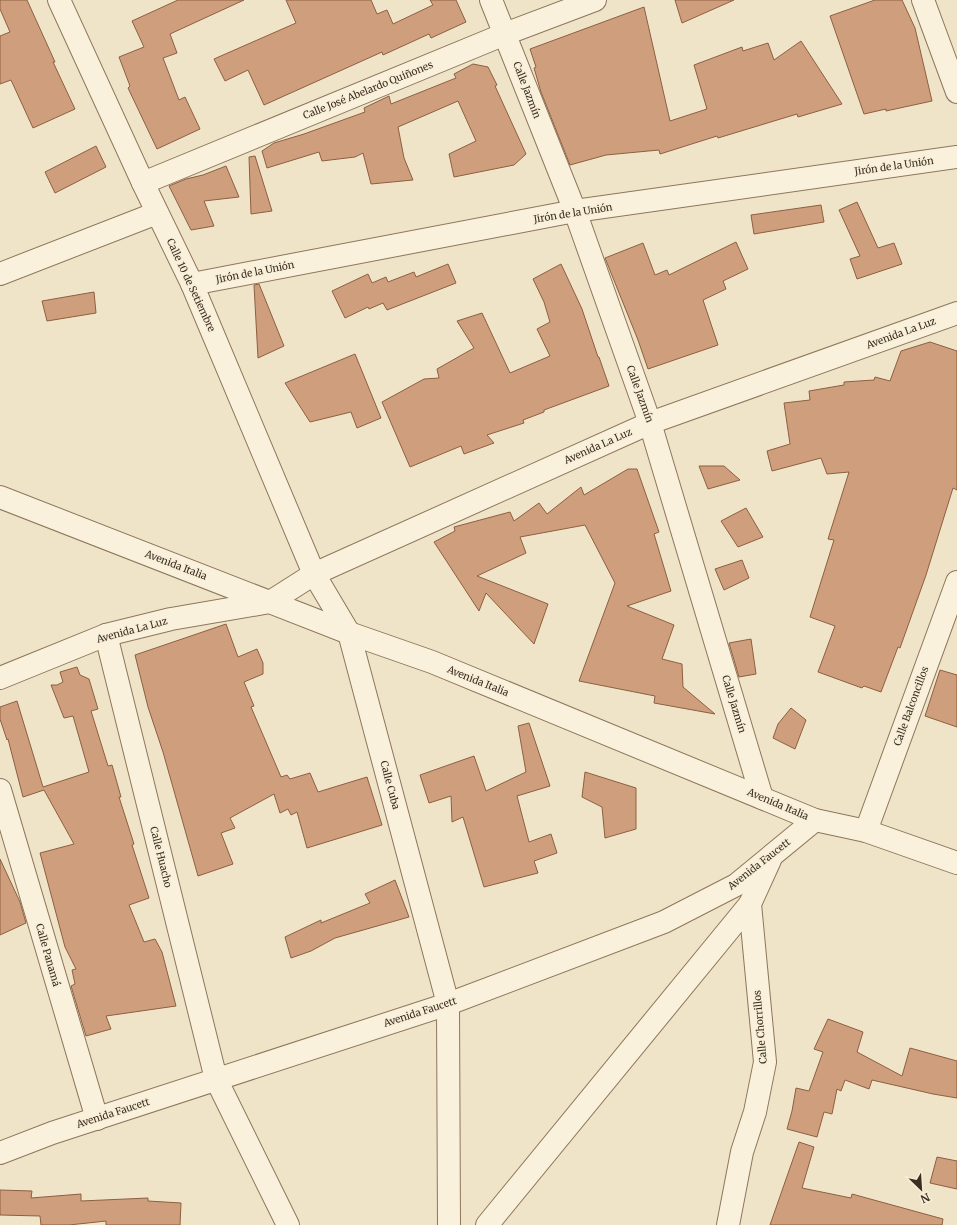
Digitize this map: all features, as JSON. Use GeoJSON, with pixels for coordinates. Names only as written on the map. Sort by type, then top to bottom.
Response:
{"type":"FeatureCollection","features":[{"type":"Feature","properties":{"kind":"street","name":"Calle 10 de Setiembre"},"geometry":{"type":"LineString","coordinates":[[59,0],[143,183],[192,284],[314,574]]}},
{"type":"Feature","properties":{"kind":"street","name":"Calle Jazmín"},"geometry":{"type":"LineString","coordinates":[[491,0],[575,212],[650,423],[762,798]]}},
{"type":"Feature","properties":{"kind":"street","name":"Calle José Abelardo Quiñones"},"geometry":{"type":"LineString","coordinates":[[143,183],[505,34],[595,0]]}},
{"type":"Feature","properties":{"kind":"street"},"geometry":{"type":"LineString","coordinates":[[923,0],[957,92]]}},
{"type":"Feature","properties":{"kind":"street","name":"Jirón de la Unión"},"geometry":{"type":"LineString","coordinates":[[192,284],[575,212],[957,157]]}},
{"type":"Feature","properties":{"kind":"street"},"geometry":{"type":"LineString","coordinates":[[0,274],[157,212]]}},
{"type":"Feature","properties":{"kind":"street","name":"Avenida La Luz"},"geometry":{"type":"LineString","coordinates":[[0,678],[106,635],[171,619],[270,602],[314,574],[650,423],[957,313]]}},
{"type":"Feature","properties":{"kind":"street","name":"Avenida Italia"},"geometry":{"type":"LineString","coordinates":[[0,497],[350,633],[432,662],[815,820],[866,831],[957,863]]}},
{"type":"Feature","properties":{"kind":"street","name":"Calle Cuba"},"geometry":{"type":"LineString","coordinates":[[314,574],[350,633],[448,1004],[449,1225]]}},
{"type":"Feature","properties":{"kind":"street","name":"Calle Balconcillos"},"geometry":{"type":"LineString","coordinates":[[866,831],[957,582]]}},
{"type":"Feature","properties":{"kind":"street","name":"Calle Huacho"},"geometry":{"type":"LineString","coordinates":[[106,635],[216,1079],[288,1225]]}},
{"type":"Feature","properties":{"kind":"street","name":"Calle Panamá"},"geometry":{"type":"LineString","coordinates":[[0,790],[96,1119]]}},
{"type":"Feature","properties":{"kind":"street","name":"Avenida Faucett"},"geometry":{"type":"LineString","coordinates":[[0,1153],[52,1133],[448,1004],[664,922],[736,885],[815,820]]}},
{"type":"Feature","properties":{"kind":"street","name":"Calle Chorrillos"},"geometry":{"type":"LineString","coordinates":[[728,1225],[742,1152],[755,1112],[765,1062],[750,904],[772,854]]}},
{"type":"Feature","properties":{"kind":"street"},"geometry":{"type":"LineString","coordinates":[[487,1225],[750,904]]}},
{"type":"Feature","properties":{"kind":"building"},"geometry":{"type":"Polygon","coordinates":[[[0,0],[27,0],[75,109],[33,128],[11,80],[0,84],[0,36],[10,32],[0,9],[0,0]]]}},
{"type":"Feature","properties":{"kind":"building"},"geometry":{"type":"Polygon","coordinates":[[[178,0],[244,0],[170,34],[177,53],[163,58],[179,100],[185,97],[200,129],[157,149],[128,88],[130,86],[119,57],[144,47],[132,21],[178,0]]]}},
{"type":"Feature","properties":{"kind":"building"},"geometry":{"type":"Polygon","coordinates":[[[286,0],[371,0],[377,14],[387,10],[393,24],[433,5],[430,0],[456,0],[466,22],[431,38],[429,34],[383,55],[382,52],[264,105],[248,70],[225,81],[214,59],[296,23],[286,0]]]}},
{"type":"Feature","properties":{"kind":"building"},"geometry":{"type":"Polygon","coordinates":[[[675,0],[734,0],[682,23],[675,0]]]}},
{"type":"Feature","properties":{"kind":"building"},"geometry":{"type":"Polygon","coordinates":[[[875,0],[902,0],[915,28],[932,101],[864,114],[830,16],[875,0]]]}},
{"type":"Feature","properties":{"kind":"building"},"geometry":{"type":"Polygon","coordinates":[[[644,7],[670,121],[707,109],[694,65],[742,47],[743,51],[768,43],[774,60],[801,41],[842,104],[798,117],[797,114],[718,138],[717,136],[660,154],[659,150],[606,155],[570,165],[541,92],[534,68],[536,67],[530,49],[644,7]]]}},
{"type":"Feature","properties":{"kind":"building"},"geometry":{"type":"Polygon","coordinates":[[[473,64],[488,67],[526,154],[514,165],[454,177],[449,154],[476,141],[458,101],[398,127],[404,158],[413,180],[371,184],[363,153],[355,157],[322,161],[319,152],[267,168],[262,151],[274,143],[365,112],[364,108],[389,96],[391,104],[456,78],[454,74],[473,64]]]}},
{"type":"Feature","properties":{"kind":"building"},"geometry":{"type":"Polygon","coordinates":[[[96,146],[106,167],[55,193],[45,172],[96,146]]]}},
{"type":"Feature","properties":{"kind":"building"},"geometry":{"type":"Polygon","coordinates":[[[255,156],[272,211],[251,214],[249,157],[255,156]]]}},
{"type":"Feature","properties":{"kind":"building"},"geometry":{"type":"Polygon","coordinates":[[[226,166],[239,197],[204,201],[214,226],[191,230],[169,186],[226,166]]]}},
{"type":"Feature","properties":{"kind":"building"},"geometry":{"type":"Polygon","coordinates":[[[857,202],[878,248],[894,243],[902,264],[857,279],[850,259],[860,256],[839,210],[857,202]]]}},
{"type":"Feature","properties":{"kind":"building"},"geometry":{"type":"Polygon","coordinates":[[[821,205],[824,222],[754,234],[751,215],[821,205]]]}},
{"type":"Feature","properties":{"kind":"building"},"geometry":{"type":"Polygon","coordinates":[[[736,242],[748,269],[723,281],[726,289],[703,300],[718,345],[648,369],[605,258],[643,243],[655,275],[667,270],[669,275],[736,242]]]}},
{"type":"Feature","properties":{"kind":"building"},"geometry":{"type":"Polygon","coordinates":[[[448,264],[456,283],[387,310],[383,303],[369,309],[368,307],[345,318],[332,291],[368,274],[372,283],[386,277],[388,282],[414,272],[416,277],[448,264]]]}},
{"type":"Feature","properties":{"kind":"building"},"geometry":{"type":"Polygon","coordinates":[[[561,264],[582,309],[609,386],[544,410],[544,412],[523,420],[524,423],[487,435],[494,443],[464,454],[461,446],[410,467],[382,402],[424,379],[439,378],[437,369],[474,348],[457,321],[482,313],[510,373],[550,356],[537,329],[550,322],[544,302],[533,279],[561,264]]]}},
{"type":"Feature","properties":{"kind":"building"},"geometry":{"type":"Polygon","coordinates":[[[259,284],[284,346],[258,358],[254,285],[259,284]]]}},
{"type":"Feature","properties":{"kind":"building"},"geometry":{"type":"Polygon","coordinates":[[[94,292],[96,313],[47,321],[42,301],[94,292]]]}},
{"type":"Feature","properties":{"kind":"building"},"geometry":{"type":"Polygon","coordinates":[[[930,342],[957,351],[957,490],[953,488],[926,575],[900,648],[898,647],[881,692],[864,686],[862,688],[818,672],[835,626],[810,617],[834,540],[828,539],[849,472],[827,474],[821,458],[772,471],[767,451],[790,444],[784,403],[810,400],[809,391],[844,385],[844,382],[874,380],[875,377],[890,381],[901,351],[930,342]]]}},
{"type":"Feature","properties":{"kind":"building"},"geometry":{"type":"Polygon","coordinates":[[[355,354],[381,418],[357,428],[351,412],[310,422],[285,383],[355,354]]]}},
{"type":"Feature","properties":{"kind":"building"},"geometry":{"type":"Polygon","coordinates":[[[699,466],[724,466],[740,480],[708,489],[699,466]]]}},
{"type":"Feature","properties":{"kind":"building"},"geometry":{"type":"Polygon","coordinates":[[[628,469],[637,469],[659,532],[654,534],[671,591],[627,606],[674,625],[662,659],[682,664],[683,687],[715,714],[654,703],[655,696],[579,681],[615,583],[585,525],[520,537],[526,553],[477,576],[548,604],[534,644],[486,593],[479,611],[434,542],[455,531],[454,527],[510,512],[514,521],[539,503],[547,514],[581,487],[584,495],[628,469]]]}},
{"type":"Feature","properties":{"kind":"building"},"geometry":{"type":"Polygon","coordinates":[[[746,508],[763,537],[738,547],[721,521],[746,508]]]}},
{"type":"Feature","properties":{"kind":"building"},"geometry":{"type":"Polygon","coordinates":[[[742,560],[749,578],[724,590],[715,569],[742,560]]]}},
{"type":"Feature","properties":{"kind":"building"},"geometry":{"type":"Polygon","coordinates":[[[226,624],[238,657],[257,649],[263,663],[263,674],[244,682],[254,706],[251,707],[281,777],[287,775],[290,779],[310,773],[318,792],[367,777],[382,825],[307,848],[297,812],[291,815],[288,809],[280,813],[274,794],[230,818],[235,828],[221,833],[233,864],[198,876],[163,752],[148,707],[135,655],[226,624]]]}},
{"type":"Feature","properties":{"kind":"building"},"geometry":{"type":"Polygon","coordinates":[[[751,639],[756,674],[739,677],[729,643],[751,639]]]}},
{"type":"Feature","properties":{"kind":"building"},"geometry":{"type":"Polygon","coordinates":[[[77,667],[80,675],[89,679],[98,709],[91,711],[108,766],[112,765],[121,797],[119,797],[134,844],[132,845],[149,898],[129,905],[144,942],[155,939],[162,952],[176,1006],[106,1016],[111,1029],[86,1036],[71,986],[75,984],[72,970],[76,969],[65,947],[40,853],[74,844],[44,790],[23,797],[8,739],[7,740],[0,719],[0,707],[17,701],[43,787],[89,772],[73,716],[64,718],[51,685],[57,685],[63,682],[60,672],[77,667]]]}},
{"type":"Feature","properties":{"kind":"building"},"geometry":{"type":"Polygon","coordinates":[[[940,670],[957,675],[957,727],[925,716],[940,670]]]}},
{"type":"Feature","properties":{"kind":"building"},"geometry":{"type":"Polygon","coordinates":[[[791,708],[806,720],[795,749],[773,738],[778,724],[791,708]]]}},
{"type":"Feature","properties":{"kind":"building"},"geometry":{"type":"Polygon","coordinates":[[[529,723],[550,786],[517,796],[529,842],[551,834],[557,853],[534,861],[538,873],[484,887],[463,817],[452,822],[451,796],[429,803],[420,775],[474,756],[486,791],[526,772],[518,726],[529,723]]]}},
{"type":"Feature","properties":{"kind":"building"},"geometry":{"type":"Polygon","coordinates":[[[585,772],[636,788],[636,829],[605,838],[602,807],[582,797],[585,772]]]}},
{"type":"Feature","properties":{"kind":"building"},"geometry":{"type":"Polygon","coordinates":[[[0,859],[20,902],[26,923],[0,935],[0,859]]]}},
{"type":"Feature","properties":{"kind":"building"},"geometry":{"type":"Polygon","coordinates":[[[395,880],[409,917],[335,938],[311,951],[291,958],[285,937],[321,920],[321,923],[370,903],[365,894],[395,880]]]}},
{"type":"Feature","properties":{"kind":"building"},"geometry":{"type":"Polygon","coordinates":[[[828,1019],[863,1032],[857,1052],[902,1076],[910,1048],[957,1061],[957,1098],[872,1080],[869,1089],[845,1080],[841,1091],[837,1089],[832,1114],[824,1112],[817,1137],[787,1129],[796,1088],[809,1091],[823,1052],[814,1049],[828,1019]]]}},
{"type":"Feature","properties":{"kind":"building"},"geometry":{"type":"Polygon","coordinates":[[[799,1142],[814,1147],[802,1188],[851,1198],[852,1194],[943,1219],[942,1225],[770,1225],[799,1142]]]}},
{"type":"Feature","properties":{"kind":"building"},"geometry":{"type":"Polygon","coordinates":[[[937,1157],[957,1161],[957,1189],[930,1183],[937,1157]]]}},
{"type":"Feature","properties":{"kind":"building"},"geometry":{"type":"Polygon","coordinates":[[[0,1190],[32,1191],[31,1198],[81,1194],[81,1201],[148,1198],[148,1201],[181,1203],[180,1225],[106,1225],[106,1221],[69,1225],[41,1225],[40,1216],[0,1215],[0,1190]]]}}]}
